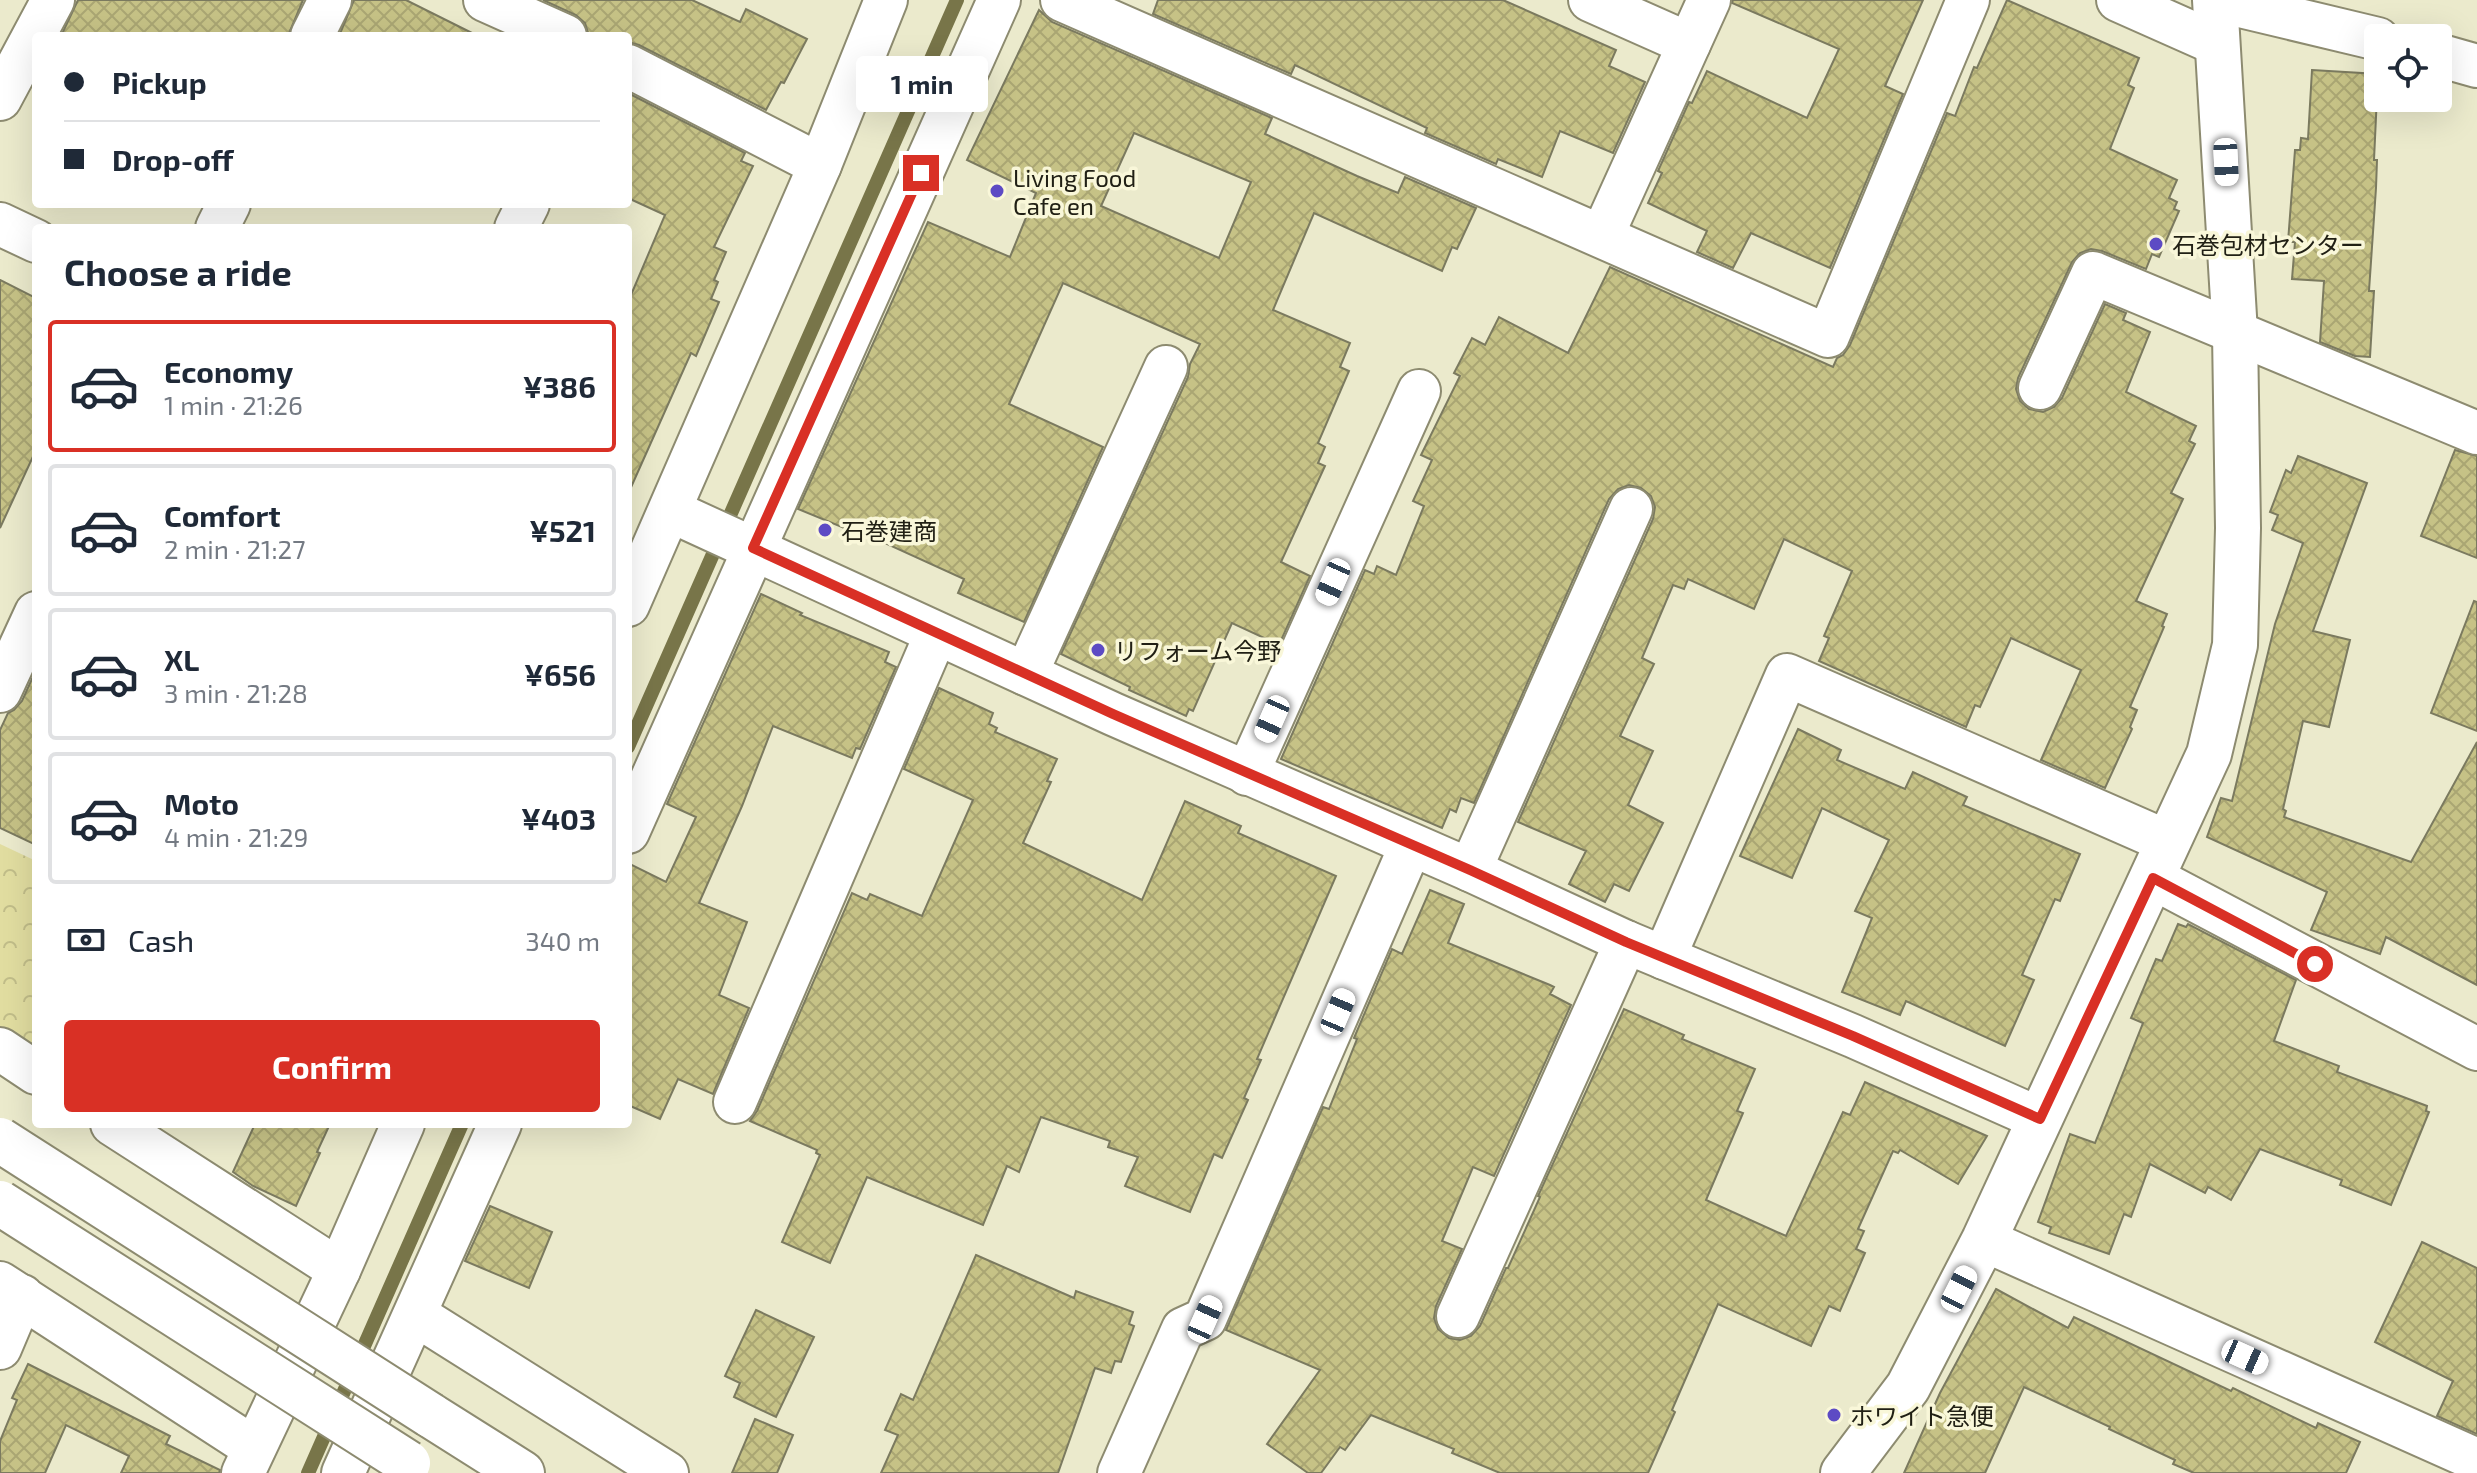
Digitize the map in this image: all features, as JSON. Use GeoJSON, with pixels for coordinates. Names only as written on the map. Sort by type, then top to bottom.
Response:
{"type":"FeatureCollection","features":[{"type":"Feature","properties":{"kind":"street"},"geometry":{"type":"LineString","coordinates":[[36,32],[53,0]]}},
{"type":"Feature","properties":{"kind":"street"},"geometry":{"type":"LineString","coordinates":[[314,32],[330,0]]}},
{"type":"Feature","properties":{"kind":"street"},"geometry":{"type":"LineString","coordinates":[[485,0],[556,32]]}},
{"type":"Feature","properties":{"kind":"street"},"geometry":{"type":"LineString","coordinates":[[632,596],[820,165],[886,0]]}},
{"type":"Feature","properties":{"kind":"street"},"geometry":{"type":"LineString","coordinates":[[632,822],[742,544],[999,0]]}},
{"type":"Feature","properties":{"kind":"street"},"geometry":{"type":"LineString","coordinates":[[1062,0],[1828,336],[1968,0]]}},
{"type":"Feature","properties":{"kind":"street"},"geometry":{"type":"LineString","coordinates":[[1590,0],[1689,44]]}},
{"type":"Feature","properties":{"kind":"street"},"geometry":{"type":"LineString","coordinates":[[1602,236],[1709,0]]}},
{"type":"Feature","properties":{"kind":"street"},"geometry":{"type":"LineString","coordinates":[[2118,0],[2217,44]]}},
{"type":"Feature","properties":{"kind":"street"},"geometry":{"type":"LineString","coordinates":[[1843,1473],[1908,1387],[1984,1240],[2209,754],[2235,645],[2238,528],[2235,333],[2215,0],[2364,36]]}},
{"type":"Feature","properties":{"kind":"street"},"geometry":{"type":"LineString","coordinates":[[0,99],[32,39]]}},
{"type":"Feature","properties":{"kind":"street"},"geometry":{"type":"LineString","coordinates":[[2452,59],[2477,66]]}},
{"type":"Feature","properties":{"kind":"street"},"geometry":{"type":"LineString","coordinates":[[632,68],[820,165]]}},
{"type":"Feature","properties":{"kind":"street"},"geometry":{"type":"LineString","coordinates":[[0,224],[32,239]]}},
{"type":"Feature","properties":{"kind":"street"},"geometry":{"type":"LineString","coordinates":[[2040,388],[2093,273],[2477,433]]}},
{"type":"Feature","properties":{"kind":"street"},"geometry":{"type":"LineString","coordinates":[[1026,674],[1166,367]]}},
{"type":"Feature","properties":{"kind":"street"},"geometry":{"type":"LineString","coordinates":[[1247,774],[1419,391]]}},
{"type":"Feature","properties":{"kind":"street"},"geometry":{"type":"LineString","coordinates":[[1470,870],[1631,509]]}},
{"type":"Feature","properties":{"kind":"street"},"geometry":{"type":"LineString","coordinates":[[663,522],[742,544],[1247,774],[1645,950],[1853,1036],[2040,1119]]}},
{"type":"Feature","properties":{"kind":"street"},"geometry":{"type":"LineString","coordinates":[[0,691],[32,622]]}},
{"type":"Feature","properties":{"kind":"street"},"geometry":{"type":"LineString","coordinates":[[735,1102],[936,634]]}},
{"type":"Feature","properties":{"kind":"street"},"geometry":{"type":"LineString","coordinates":[[1458,1316],[1787,675],[2160,860],[2477,1049]]}},
{"type":"Feature","properties":{"kind":"street"},"geometry":{"type":"LineString","coordinates":[[1119,1473],[1183,1329],[1205,1319],[1411,845]]}},
{"type":"Feature","properties":{"kind":"street"},"geometry":{"type":"LineString","coordinates":[[0,1049],[32,1070]]}},
{"type":"Feature","properties":{"kind":"street"},"geometry":{"type":"LineString","coordinates":[[118,1128],[339,1270]]}},
{"type":"Feature","properties":{"kind":"street"},"geometry":{"type":"LineString","coordinates":[[0,1348],[11,1290],[248,1460],[339,1270],[401,1128]]}},
{"type":"Feature","properties":{"kind":"street"},"geometry":{"type":"LineString","coordinates":[[343,1473],[498,1128]]}},
{"type":"Feature","properties":{"kind":"street"},"geometry":{"type":"LineString","coordinates":[[0,1140],[522,1473]]}},
{"type":"Feature","properties":{"kind":"street"},"geometry":{"type":"LineString","coordinates":[[0,1203],[415,1468]]}},
{"type":"Feature","properties":{"kind":"street"},"geometry":{"type":"LineString","coordinates":[[1984,1240],[2477,1460]]}},
{"type":"Feature","properties":{"kind":"street"},"geometry":{"type":"LineString","coordinates":[[416,1315],[667,1473]]}},
{"type":"Feature","properties":{"kind":"green space"},"geometry":{"type":"Polygon","coordinates":[[[0,844],[32,859],[32,1047],[0,1026],[0,844]]]}},
{"type":"Feature","properties":{"kind":"building"},"geometry":{"type":"Polygon","coordinates":[[[78,0],[303,0],[290,32],[63,32],[78,0]]]}},
{"type":"Feature","properties":{"kind":"building"},"geometry":{"type":"Polygon","coordinates":[[[354,0],[406,0],[470,32],[341,32],[354,0]]]}},
{"type":"Feature","properties":{"kind":"building"},"geometry":{"type":"Polygon","coordinates":[[[543,0],[692,0],[740,22],[746,9],[807,39],[766,110],[632,43],[632,32],[588,32],[585,23],[576,15],[543,0]]]}},
{"type":"Feature","properties":{"kind":"building"},"geometry":{"type":"Polygon","coordinates":[[[1158,0],[1503,0],[1616,50],[1609,66],[1645,82],[1613,153],[1560,131],[1542,177],[1498,159],[1496,164],[1425,133],[1427,128],[1295,65],[1291,74],[1153,14],[1158,0]]]}},
{"type":"Feature","properties":{"kind":"building"},"geometry":{"type":"Polygon","coordinates":[[[1733,0],[1923,0],[1885,86],[1903,94],[1830,268],[1751,233],[1733,268],[1697,252],[1707,231],[1648,203],[1662,173],[1658,171],[1689,102],[1692,103],[1707,71],[1807,118],[1839,49],[1732,3],[1733,0]]]}},
{"type":"Feature","properties":{"kind":"building"},"geometry":{"type":"Polygon","coordinates":[[[2007,0],[2139,58],[2128,85],[2134,88],[2110,149],[2177,180],[2169,198],[2177,202],[2174,209],[2179,211],[2159,257],[2152,254],[2146,269],[2091,249],[2080,253],[2072,262],[2018,378],[2016,389],[2020,401],[2029,409],[2043,412],[2054,407],[2062,398],[2105,304],[2126,313],[2123,320],[2150,332],[2126,392],[2196,426],[2189,441],[2195,444],[2171,493],[2183,499],[2136,601],[2167,614],[2164,627],[2130,707],[2137,710],[2130,727],[2132,729],[2105,788],[2041,760],[2081,670],[2011,638],[1980,707],[1975,705],[1966,727],[1819,661],[1829,638],[1824,636],[1852,571],[1784,539],[1754,609],[1688,579],[1684,589],[1673,585],[1642,658],[1654,664],[1620,736],[1653,751],[1628,805],[1663,823],[1629,891],[1614,884],[1605,902],[1569,884],[1586,851],[1518,822],[1653,519],[1655,507],[1651,496],[1641,488],[1629,485],[1618,489],[1609,499],[1474,803],[1461,798],[1456,812],[1450,809],[1442,828],[1281,759],[1365,570],[1374,574],[1377,566],[1396,575],[1424,506],[1413,501],[1432,460],[1421,455],[1460,376],[1454,373],[1472,338],[1485,345],[1499,317],[1568,353],[1610,267],[1833,367],[1850,345],[1947,113],[1955,116],[1974,67],[1977,68],[2007,0]]]}},
{"type":"Feature","properties":{"kind":"building"},"geometry":{"type":"Polygon","coordinates":[[[1039,10],[1052,22],[1272,118],[1265,134],[1357,176],[1398,193],[1405,177],[1476,208],[1457,249],[1452,247],[1442,271],[1314,213],[1273,310],[1350,343],[1340,367],[1349,371],[1318,443],[1325,447],[1318,463],[1325,466],[1281,562],[1310,576],[1279,645],[1232,623],[1193,711],[1189,709],[1186,716],[1061,654],[1188,377],[1190,364],[1200,344],[1063,283],[1009,404],[1103,447],[1024,622],[958,593],[964,579],[850,527],[849,530],[798,509],[928,222],[1010,257],[1036,193],[967,160],[1039,10]],[[1134,133],[1101,206],[1219,258],[1251,182],[1134,133]]]}},
{"type":"Feature","properties":{"kind":"building"},"geometry":{"type":"Polygon","coordinates":[[[2312,70],[2364,73],[2364,112],[2376,112],[2376,188],[2369,291],[2374,291],[2370,357],[2355,356],[2320,342],[2324,281],[2292,279],[2295,242],[2288,242],[2295,150],[2300,150],[2301,138],[2308,139],[2312,70]]]}},
{"type":"Feature","properties":{"kind":"building"},"geometry":{"type":"Polygon","coordinates":[[[632,95],[745,153],[741,161],[753,166],[714,247],[726,252],[714,280],[718,282],[711,299],[719,302],[696,356],[691,353],[632,485],[632,293],[665,215],[632,200],[632,95]]]}},
{"type":"Feature","properties":{"kind":"building"},"geometry":{"type":"Polygon","coordinates":[[[0,280],[32,296],[32,459],[0,528],[0,280]]]}},
{"type":"Feature","properties":{"kind":"building"},"geometry":{"type":"Polygon","coordinates":[[[2455,450],[2477,456],[2477,558],[2421,536],[2455,450]]]}},
{"type":"Feature","properties":{"kind":"building"},"geometry":{"type":"Polygon","coordinates":[[[2298,456],[2367,483],[2313,631],[2350,640],[2329,727],[2303,721],[2283,809],[2286,811],[2284,817],[2411,862],[2477,742],[2477,985],[2386,937],[2380,954],[2311,930],[2327,892],[2207,837],[2221,798],[2232,801],[2275,624],[2303,543],[2272,530],[2278,515],[2270,512],[2286,470],[2291,473],[2298,456]]]}},
{"type":"Feature","properties":{"kind":"building"},"geometry":{"type":"Polygon","coordinates":[[[761,594],[802,613],[800,615],[889,652],[885,662],[896,667],[860,749],[856,748],[852,758],[773,726],[699,903],[747,922],[719,995],[749,1008],[713,1094],[678,1079],[660,1119],[632,1107],[632,865],[666,882],[696,817],[667,804],[761,594]]]}},
{"type":"Feature","properties":{"kind":"building"},"geometry":{"type":"Polygon","coordinates":[[[2474,601],[2477,602],[2477,731],[2431,713],[2474,601]]]}},
{"type":"Feature","properties":{"kind":"building"},"geometry":{"type":"Polygon","coordinates":[[[32,679],[32,843],[0,828],[0,730],[8,713],[22,701],[32,679]]]}},
{"type":"Feature","properties":{"kind":"building"},"geometry":{"type":"Polygon","coordinates":[[[939,688],[993,713],[989,724],[997,728],[995,732],[1057,759],[1047,781],[1051,782],[1023,843],[1142,900],[1185,801],[1241,826],[1238,833],[1336,876],[1257,1059],[1261,1060],[1244,1098],[1248,1100],[1222,1158],[1214,1154],[1190,1212],[1125,1186],[1138,1157],[1108,1147],[1110,1141],[1041,1117],[1019,1172],[1007,1166],[983,1225],[867,1177],[830,1263],[782,1242],[820,1155],[816,1153],[817,1150],[750,1121],[852,893],[867,900],[870,894],[922,916],[973,800],[904,769],[939,688]]]}},
{"type":"Feature","properties":{"kind":"building"},"geometry":{"type":"Polygon","coordinates":[[[1798,729],[1841,750],[1837,760],[1905,789],[1913,772],[1967,797],[1963,805],[2080,854],[2060,901],[2055,899],[2022,975],[2034,980],[2005,1046],[1906,1001],[1900,1015],[1842,992],[1872,918],[1855,911],[1889,840],[1822,808],[1792,878],[1740,856],[1798,729]]]}},
{"type":"Feature","properties":{"kind":"building"},"geometry":{"type":"Polygon","coordinates":[[[1430,890],[1464,904],[1448,943],[1554,987],[1550,994],[1571,1005],[1494,1176],[1473,1167],[1442,1241],[1462,1249],[1436,1306],[1434,1318],[1438,1329],[1449,1338],[1460,1340],[1471,1336],[1480,1326],[1624,1009],[1684,1035],[1682,1039],[1755,1069],[1737,1111],[1743,1113],[1706,1200],[1786,1236],[1843,1112],[1850,1115],[1865,1082],[1987,1136],[1958,1184],[1900,1150],[1898,1153],[1893,1151],[1858,1229],[1864,1231],[1856,1249],[1865,1253],[1840,1311],[1829,1306],[1811,1346],[1718,1304],[1648,1473],[1500,1473],[1452,1453],[1454,1449],[1371,1415],[1345,1450],[1340,1447],[1321,1473],[1308,1473],[1267,1444],[1320,1370],[1226,1330],[1323,1107],[1329,1109],[1357,1039],[1354,1038],[1392,949],[1402,954],[1430,890]]]}},
{"type":"Feature","properties":{"kind":"building"},"geometry":{"type":"Polygon","coordinates":[[[2178,924],[2186,927],[2188,924],[2296,980],[2274,1041],[2339,1066],[2337,1072],[2427,1106],[2426,1111],[2429,1112],[2391,1205],[2340,1185],[2342,1180],[2260,1149],[2231,1200],[2208,1187],[2205,1193],[2150,1164],[2131,1217],[2124,1214],[2109,1254],[2049,1233],[2051,1227],[2038,1222],[2070,1134],[2095,1143],[2143,1023],[2131,1018],[2156,959],[2162,961],[2178,924]]]}},
{"type":"Feature","properties":{"kind":"building"},"geometry":{"type":"Polygon","coordinates":[[[253,1128],[328,1128],[296,1206],[253,1186],[233,1172],[253,1128]]]}},
{"type":"Feature","properties":{"kind":"building"},"geometry":{"type":"Polygon","coordinates":[[[490,1206],[552,1232],[529,1288],[465,1261],[490,1206]]]}},
{"type":"Feature","properties":{"kind":"building"},"geometry":{"type":"Polygon","coordinates":[[[2422,1242],[2477,1268],[2477,1434],[2437,1416],[2453,1381],[2375,1342],[2422,1242]]]}},
{"type":"Feature","properties":{"kind":"building"},"geometry":{"type":"Polygon","coordinates":[[[976,1255],[1074,1298],[1076,1291],[1133,1312],[1129,1324],[1134,1326],[1121,1362],[1115,1361],[1111,1373],[1095,1368],[1058,1473],[881,1473],[898,1435],[885,1430],[901,1394],[913,1400],[976,1255]]]}},
{"type":"Feature","properties":{"kind":"building"},"geometry":{"type":"Polygon","coordinates":[[[1996,1289],[2068,1328],[2074,1317],[2231,1391],[2233,1388],[2316,1428],[2318,1423],[2360,1442],[2346,1473],[2194,1473],[2110,1427],[2024,1387],[1985,1473],[1904,1473],[1940,1393],[1996,1289]]]}},
{"type":"Feature","properties":{"kind":"building"},"geometry":{"type":"Polygon","coordinates":[[[756,1310],[814,1337],[776,1417],[734,1397],[740,1383],[725,1376],[756,1310]]]}},
{"type":"Feature","properties":{"kind":"building"},"geometry":{"type":"Polygon","coordinates":[[[28,1364],[170,1436],[166,1444],[220,1470],[219,1473],[121,1473],[129,1456],[66,1425],[45,1473],[0,1473],[0,1441],[17,1400],[12,1398],[28,1364]]]}},
{"type":"Feature","properties":{"kind":"building"},"geometry":{"type":"Polygon","coordinates":[[[755,1419],[793,1435],[777,1473],[732,1473],[755,1419]]]}},
{"type":"Feature","properties":{"kind":"waterway"},"geometry":{"type":"LineString","coordinates":[[632,738],[957,0]]}},
{"type":"Feature","properties":{"kind":"waterway"},"geometry":{"type":"LineString","coordinates":[[308,1473],[460,1128]]}},
{"type":"Feature","properties":{"kind":"place","name":"Living Food Cafe en"},"geometry":{"type":"Point","coordinates":[997,191]}},
{"type":"Feature","properties":{"kind":"place","name":"石巻包材センター"},"geometry":{"type":"Point","coordinates":[2156,244]}},
{"type":"Feature","properties":{"kind":"place","name":"石巻建商"},"geometry":{"type":"Point","coordinates":[825,530]}},
{"type":"Feature","properties":{"kind":"place","name":"リフォーム今野"},"geometry":{"type":"Point","coordinates":[1098,650]}},
{"type":"Feature","properties":{"kind":"place","name":"ホワイト急便"},"geometry":{"type":"Point","coordinates":[1834,1415]}},
{"type":"Feature","properties":{"kind":"route"},"geometry":{"type":"LineString","coordinates":[[921,173],[753,548],[1247,774],[1470,870],[1626,942],[1853,1036],[2040,1119],[2153,878],[2315,964]]}}]}
